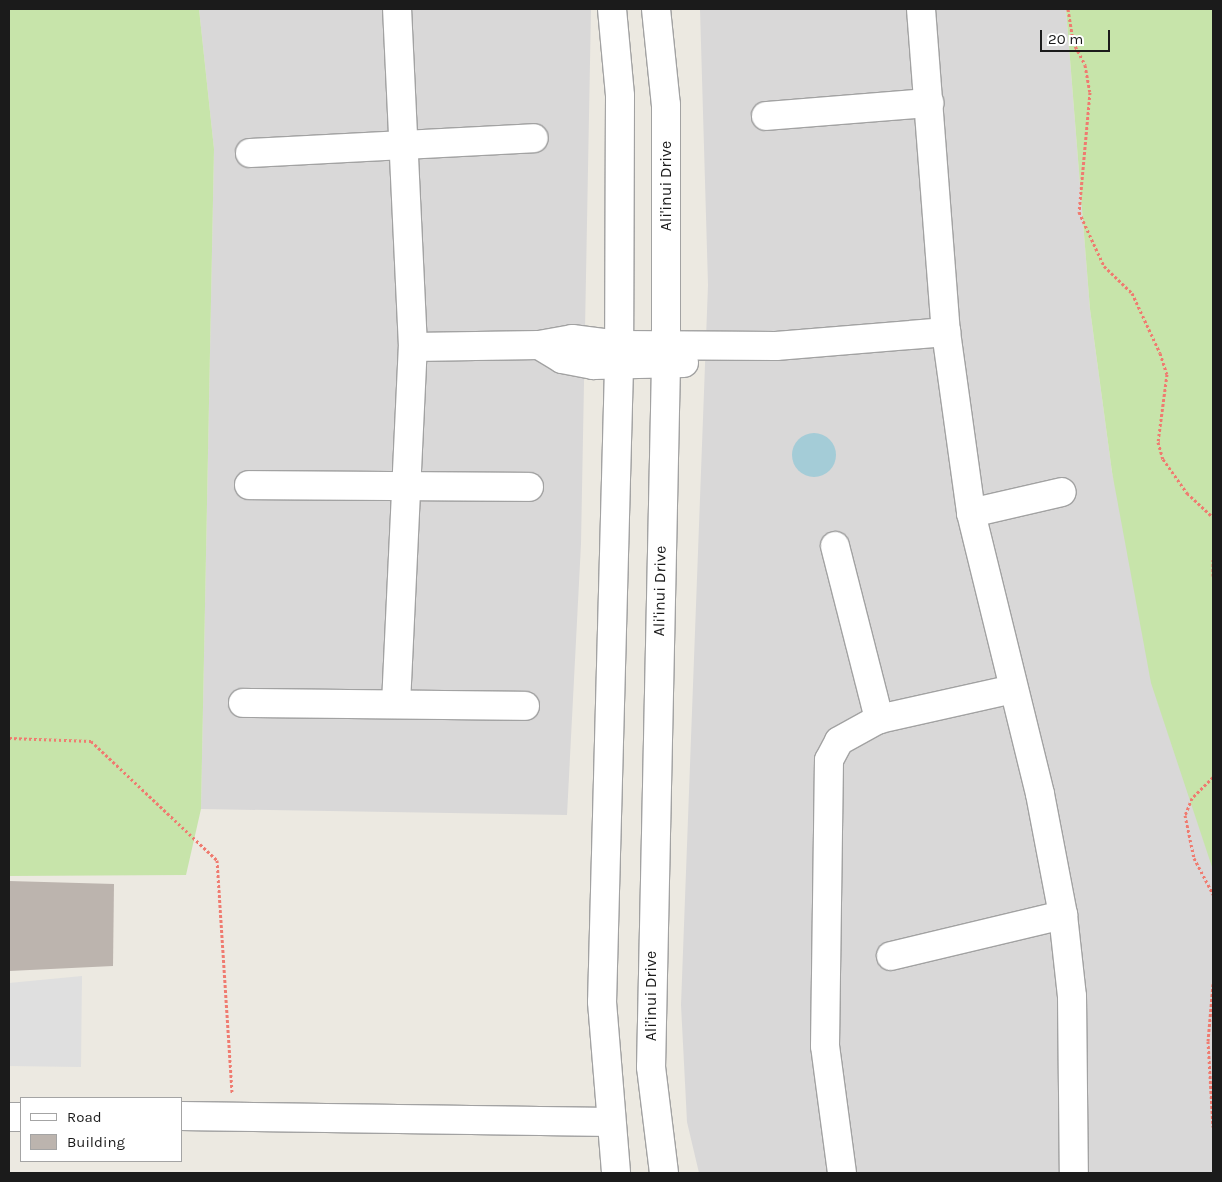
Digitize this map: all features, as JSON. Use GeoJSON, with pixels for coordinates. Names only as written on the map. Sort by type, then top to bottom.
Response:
{"type":"FeatureCollection","features":[{"type":"Feature","properties":{"kind":"street"},"geometry":{"type":"LineString","coordinates":[[396,704],[413,346],[406,145],[397,9]]}},
{"type":"Feature","properties":{"kind":"street"},"geometry":{"type":"LineString","coordinates":[[612,9],[620,96],[619,356],[602,1002],[616,1173]]}},
{"type":"Feature","properties":{"kind":"street","name":"Ali'inui Drive"},"geometry":{"type":"LineString","coordinates":[[656,9],[666,105],[666,355],[651,984],[651,1067],[664,1173]]}},
{"type":"Feature","properties":{"kind":"street"},"geometry":{"type":"LineString","coordinates":[[921,9],[946,332],[971,513],[1040,794],[1063,915],[1072,996],[1074,1173]]}},
{"type":"Feature","properties":{"kind":"street"},"geometry":{"type":"LineString","coordinates":[[766,116],[929,103]]}},
{"type":"Feature","properties":{"kind":"street"},"geometry":{"type":"LineString","coordinates":[[250,153],[534,138]]}},
{"type":"Feature","properties":{"kind":"street"},"geometry":{"type":"LineString","coordinates":[[413,346],[539,345],[572,340],[619,356],[666,355],[755,359],[776,346],[946,332]]}},
{"type":"Feature","properties":{"kind":"street"},"geometry":{"type":"LineString","coordinates":[[249,485],[530,487]]}},
{"type":"Feature","properties":{"kind":"street"},"geometry":{"type":"LineString","coordinates":[[971,513],[1062,492]]}},
{"type":"Feature","properties":{"kind":"street"},"geometry":{"type":"LineString","coordinates":[[835,546],[879,719]]}},
{"type":"Feature","properties":{"kind":"street"},"geometry":{"type":"LineString","coordinates":[[842,1173],[825,1046],[829,760],[839,740],[879,719],[1013,689]]}},
{"type":"Feature","properties":{"kind":"street"},"geometry":{"type":"LineString","coordinates":[[243,703],[525,706]]}},
{"type":"Feature","properties":{"kind":"street"},"geometry":{"type":"LineString","coordinates":[[891,956],[1063,915]]}},
{"type":"Feature","properties":{"kind":"street"},"geometry":{"type":"LineString","coordinates":[[182,1116],[611,1122]]}},
{"type":"Feature","properties":{"kind":"path"},"geometry":{"type":"LineString","coordinates":[[1068,9],[1073,42],[1085,65],[1090,92],[1079,212],[1104,266],[1132,294],[1160,353],[1167,374],[1158,442],[1163,460],[1187,493],[1213,517]]}},
{"type":"Feature","properties":{"kind":"path"},"geometry":{"type":"LineString","coordinates":[[1213,559],[1213,576]]}},
{"type":"Feature","properties":{"kind":"path"},"geometry":{"type":"LineString","coordinates":[[9,738],[91,741],[217,860],[233,1116]]}},
{"type":"Feature","properties":{"kind":"path"},"geometry":{"type":"LineString","coordinates":[[1213,777],[1192,798],[1185,815],[1194,858],[1213,894]]}},
{"type":"Feature","properties":{"kind":"path"},"geometry":{"type":"LineString","coordinates":[[1213,984],[1208,1041],[1213,1127]]}},
{"type":"Feature","properties":{"kind":"shaded area"},"geometry":{"type":"Polygon","coordinates":[[[199,9],[591,9],[581,544],[567,815],[201,809],[214,149],[199,9]]]}},
{"type":"Feature","properties":{"kind":"shaded area"},"geometry":{"type":"Polygon","coordinates":[[[700,9],[1066,9],[1090,309],[1112,472],[1213,864],[1213,1173],[699,1173],[687,1122],[681,1005],[708,285],[700,9]]]}},
{"type":"Feature","properties":{"kind":"shaded area"},"geometry":{"type":"Polygon","coordinates":[[[82,976],[81,1067],[9,1066],[9,983],[82,976]]]}},
{"type":"Feature","properties":{"kind":"green space"},"geometry":{"type":"Polygon","coordinates":[[[9,9],[199,9],[214,149],[201,809],[186,875],[9,876],[9,9]]]}},
{"type":"Feature","properties":{"kind":"green space"},"geometry":{"type":"Polygon","coordinates":[[[1066,9],[1213,9],[1213,870],[1151,683],[1112,472],[1090,309],[1066,9]]]}},
{"type":"Feature","properties":{"kind":"water"},"geometry":{"type":"Polygon","coordinates":[[[810,433],[818,433],[830,439],[836,455],[830,471],[818,477],[810,477],[798,471],[792,459],[792,451],[798,439],[810,433]]]}},
{"type":"Feature","properties":{"kind":"building"},"geometry":{"type":"Polygon","coordinates":[[[9,881],[114,884],[113,966],[9,971],[9,881]]]}}]}
